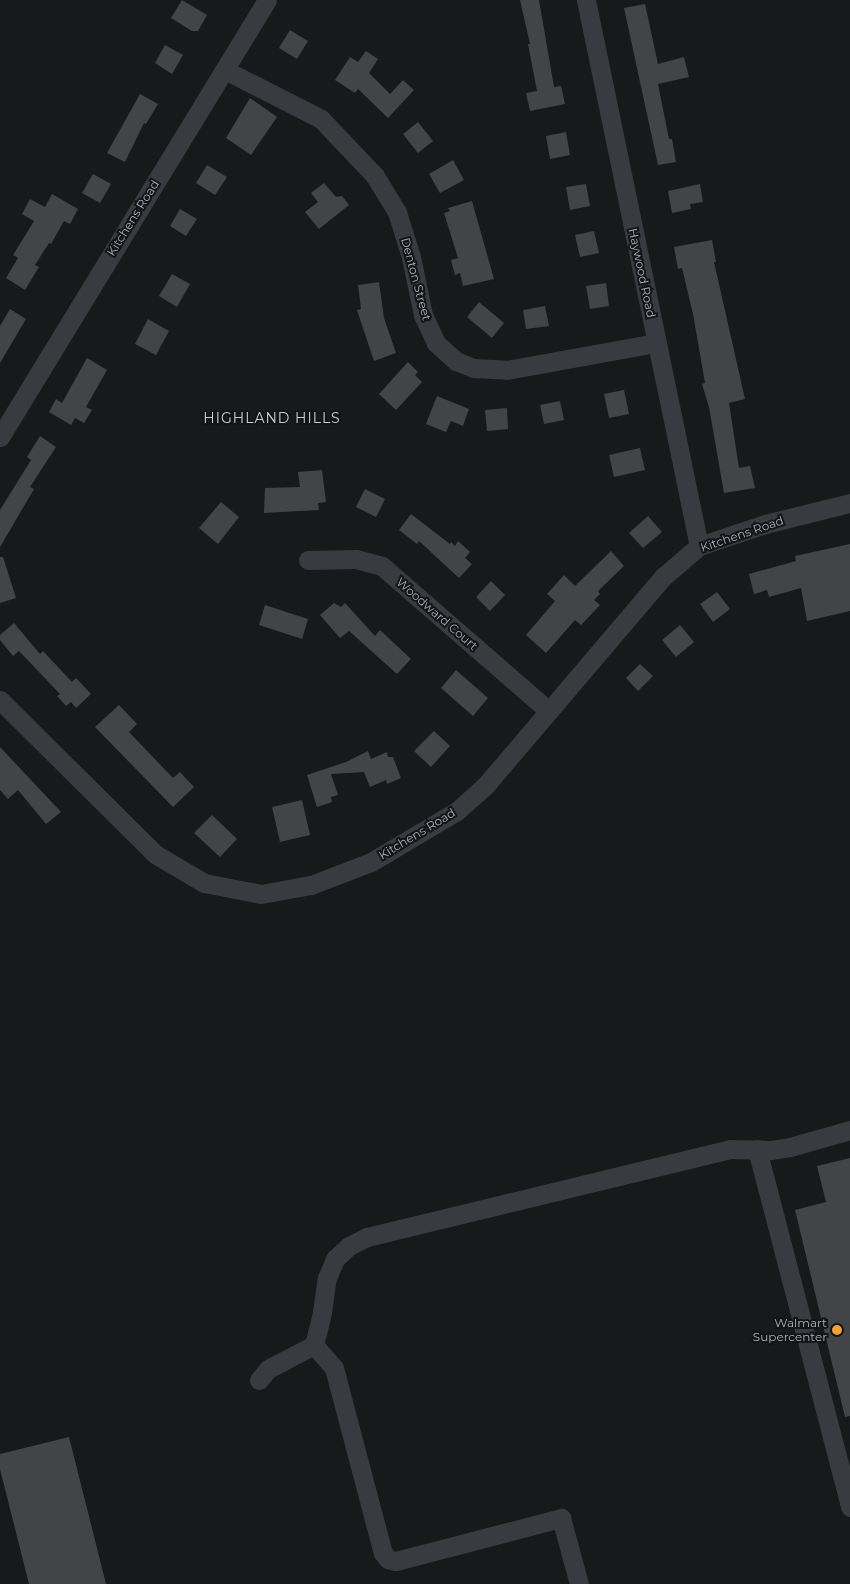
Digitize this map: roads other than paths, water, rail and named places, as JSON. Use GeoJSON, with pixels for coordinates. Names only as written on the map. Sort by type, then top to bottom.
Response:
{"type":"FeatureCollection","features":[{"type":"Feature","properties":{"kind":"street","name":"Kitchens Road"},"geometry":{"type":"LineString","coordinates":[[0,437],[267,0]]}},
{"type":"Feature","properties":{"kind":"street","name":"Haywood Road"},"geometry":{"type":"LineString","coordinates":[[586,0],[699,546]]}},
{"type":"Feature","properties":{"kind":"street","name":"Denton Street"},"geometry":{"type":"LineString","coordinates":[[225,70],[321,119],[375,176],[397,212],[411,257],[423,315],[436,344],[456,361],[473,368],[506,370],[656,343]]}},
{"type":"Feature","properties":{"kind":"street","name":"Kitchens Road"},"geometry":{"type":"LineString","coordinates":[[0,700],[155,854],[204,883],[261,894],[311,885],[371,862],[457,811],[485,786],[663,577],[699,546],[764,524],[850,503]]}},
{"type":"Feature","properties":{"kind":"street","name":"Woodward Court"},"geometry":{"type":"LineString","coordinates":[[308,560],[356,559],[382,566],[549,711]]}},
{"type":"Feature","properties":{"kind":"street"},"geometry":{"type":"LineString","coordinates":[[259,1380],[268,1369],[314,1345],[322,1312],[327,1278],[335,1259],[349,1246],[367,1237],[731,1149],[790,1147],[850,1130]]}},
{"type":"Feature","properties":{"kind":"street"},"geometry":{"type":"LineString","coordinates":[[757,1149],[850,1507]]}},
{"type":"Feature","properties":{"kind":"street"},"geometry":{"type":"LineString","coordinates":[[314,1345],[334,1368],[383,1552],[388,1559],[396,1561],[561,1518],[579,1584]]}},
{"type":"Feature","properties":{"kind":"place","name":"Walmart Supercenter"},"geometry":{"type":"Point","coordinates":[837,1330]}},
{"type":"Feature","properties":{"kind":"district","name":"HIGHLAND HILLS"},"geometry":{"type":"Point","coordinates":[272,418]}}]}
